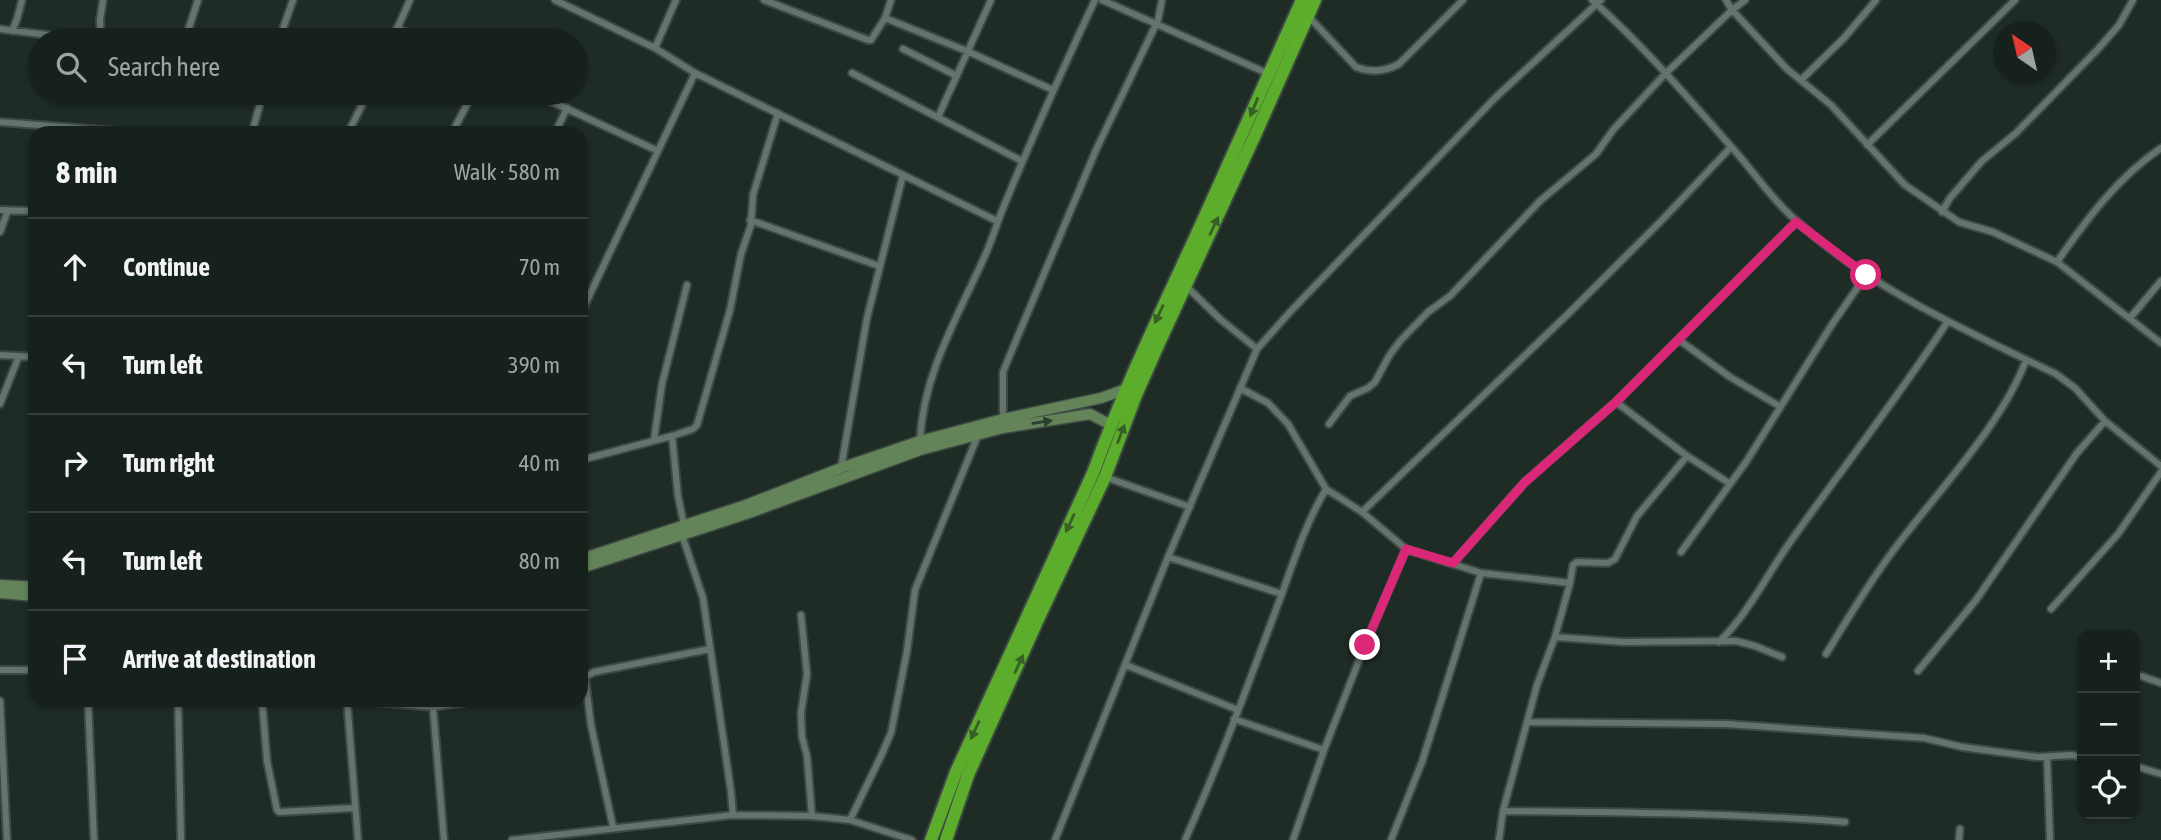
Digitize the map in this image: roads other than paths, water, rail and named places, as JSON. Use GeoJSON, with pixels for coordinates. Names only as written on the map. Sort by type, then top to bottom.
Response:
{"type":"FeatureCollection","features":[{"type":"Feature","properties":{"kind":"highway"},"geometry":{"type":"LineString","coordinates":[[948,839],[968,775],[1039,617],[1126,388],[1302,0]]}},
{"type":"Feature","properties":{"kind":"highway"},"geometry":{"type":"LineString","coordinates":[[931,840],[956,772],[1063,553],[1105,477],[1136,395],[1315,0]]}},
{"type":"Feature","properties":{"kind":"street"},"geometry":{"type":"LineString","coordinates":[[12,31],[22,0]]}},
{"type":"Feature","properties":{"kind":"street"},"geometry":{"type":"LineString","coordinates":[[100,28],[103,0]]}},
{"type":"Feature","properties":{"kind":"street"},"geometry":{"type":"LineString","coordinates":[[189,28],[198,0]]}},
{"type":"Feature","properties":{"kind":"street"},"geometry":{"type":"LineString","coordinates":[[283,28],[293,0]]}},
{"type":"Feature","properties":{"kind":"street"},"geometry":{"type":"LineString","coordinates":[[397,28],[410,0]]}},
{"type":"Feature","properties":{"kind":"street"},"geometry":{"type":"LineString","coordinates":[[555,0],[997,221]]}},
{"type":"Feature","properties":{"kind":"street"},"geometry":{"type":"LineString","coordinates":[[572,8],[575,0]]}},
{"type":"Feature","properties":{"kind":"street"},"geometry":{"type":"LineString","coordinates":[[654,48],[676,0]]}},
{"type":"Feature","properties":{"kind":"street"},"geometry":{"type":"LineString","coordinates":[[764,0],[868,40],[874,37],[885,18],[891,0]]}},
{"type":"Feature","properties":{"kind":"street"},"geometry":{"type":"LineString","coordinates":[[938,117],[991,0]]}},
{"type":"Feature","properties":{"kind":"street"},"geometry":{"type":"LineString","coordinates":[[920,442],[920,425],[933,372],[948,332],[1095,0]]}},
{"type":"Feature","properties":{"kind":"street"},"geometry":{"type":"LineString","coordinates":[[1102,0],[1269,74]]}},
{"type":"Feature","properties":{"kind":"street"},"geometry":{"type":"LineString","coordinates":[[1003,418],[1003,372],[1096,150],[1157,23],[1162,0]]}},
{"type":"Feature","properties":{"kind":"street"},"geometry":{"type":"LineString","coordinates":[[1308,17],[1356,67],[1375,72],[1399,64],[1463,0]]}},
{"type":"Feature","properties":{"kind":"street"},"geometry":{"type":"LineString","coordinates":[[1726,0],[1732,10],[1787,69],[1831,105],[1905,185],[1959,222],[1993,232],[2057,262],[2161,343]]}},
{"type":"Feature","properties":{"kind":"street"},"geometry":{"type":"LineString","coordinates":[[1329,424],[1350,396],[1375,382],[1399,341],[1428,312],[1450,296],[1541,200],[1596,154],[1613,130],[1665,74],[1745,0]]}},
{"type":"Feature","properties":{"kind":"street"},"geometry":{"type":"LineString","coordinates":[[1801,80],[1844,38],[1877,0]]}},
{"type":"Feature","properties":{"kind":"street"},"geometry":{"type":"LineString","coordinates":[[1867,145],[2015,0]]}},
{"type":"Feature","properties":{"kind":"street"},"geometry":{"type":"LineString","coordinates":[[1942,212],[1982,161],[2016,133],[2098,50],[2119,25],[2133,0]]}},
{"type":"Feature","properties":{"kind":"street"},"geometry":{"type":"LineString","coordinates":[[1055,840],[1168,557],[1257,349],[1496,97],[1596,1],[1665,74],[1796,222],[1866,275],[1948,321],[2056,374],[2075,388],[2105,421],[2161,466]]}},
{"type":"Feature","properties":{"kind":"street"},"geometry":{"type":"LineString","coordinates":[[885,18],[1053,90]]}},
{"type":"Feature","properties":{"kind":"street"},"geometry":{"type":"LineString","coordinates":[[0,29],[28,33]]}},
{"type":"Feature","properties":{"kind":"street"},"geometry":{"type":"LineString","coordinates":[[903,49],[957,76]]}},
{"type":"Feature","properties":{"kind":"street"},"geometry":{"type":"LineString","coordinates":[[588,298],[695,72]]}},
{"type":"Feature","properties":{"kind":"street"},"geometry":{"type":"LineString","coordinates":[[852,73],[1023,161]]}},
{"type":"Feature","properties":{"kind":"street"},"geometry":{"type":"LineString","coordinates":[[254,126],[260,105]]}},
{"type":"Feature","properties":{"kind":"street"},"geometry":{"type":"LineString","coordinates":[[352,126],[362,105]]}},
{"type":"Feature","properties":{"kind":"street"},"geometry":{"type":"LineString","coordinates":[[456,126],[467,105]]}},
{"type":"Feature","properties":{"kind":"street"},"geometry":{"type":"LineString","coordinates":[[560,105],[658,151]]}},
{"type":"Feature","properties":{"kind":"street"},"geometry":{"type":"LineString","coordinates":[[558,126],[567,108]]}},
{"type":"Feature","properties":{"kind":"street"},"geometry":{"type":"LineString","coordinates":[[588,458],[673,436],[697,425],[730,310],[753,195],[778,113]]}},
{"type":"Feature","properties":{"kind":"street"},"geometry":{"type":"LineString","coordinates":[[0,122],[50,126]]}},
{"type":"Feature","properties":{"kind":"street"},"geometry":{"type":"LineString","coordinates":[[1362,512],[1569,313],[1731,147]]}},
{"type":"Feature","properties":{"kind":"street"},"geometry":{"type":"LineString","coordinates":[[2057,262],[2117,184],[2161,148]]}},
{"type":"Feature","properties":{"kind":"street"},"geometry":{"type":"LineString","coordinates":[[841,468],[866,318],[903,175]]}},
{"type":"Feature","properties":{"kind":"street"},"geometry":{"type":"LineString","coordinates":[[0,232],[4,210],[28,211]]}},
{"type":"Feature","properties":{"kind":"street"},"geometry":{"type":"LineString","coordinates":[[750,220],[879,266]]}},
{"type":"Feature","properties":{"kind":"street"},"geometry":{"type":"LineString","coordinates":[[1453,563],[1525,482],[1616,402],[1796,222]]}},
{"type":"Feature","properties":{"kind":"street"},"geometry":{"type":"LineString","coordinates":[[1681,552],[1745,462],[1866,275]]}},
{"type":"Feature","properties":{"kind":"street"},"geometry":{"type":"LineString","coordinates":[[2130,318],[2161,281]]}},
{"type":"Feature","properties":{"kind":"street"},"geometry":{"type":"LineString","coordinates":[[654,440],[662,384],[687,285]]}},
{"type":"Feature","properties":{"kind":"street"},"geometry":{"type":"LineString","coordinates":[[1186,286],[1220,319],[1257,349]]}},
{"type":"Feature","properties":{"kind":"street"},"geometry":{"type":"LineString","coordinates":[[1719,642],[1745,609],[1839,472],[1910,380],[1948,321]]}},
{"type":"Feature","properties":{"kind":"street"},"geometry":{"type":"LineString","coordinates":[[1679,340],[1730,377],[1779,407]]}},
{"type":"Feature","properties":{"kind":"street"},"geometry":{"type":"LineString","coordinates":[[0,355],[28,357]]}},
{"type":"Feature","properties":{"kind":"street"},"geometry":{"type":"LineString","coordinates":[[0,404],[19,356]]}},
{"type":"Feature","properties":{"kind":"street"},"geometry":{"type":"LineString","coordinates":[[1826,654],[1860,597],[1987,428],[2019,379],[2026,360]]}},
{"type":"Feature","properties":{"kind":"street"},"geometry":{"type":"LineString","coordinates":[[588,565],[841,468],[1003,418],[1101,398],[1126,388]]}},
{"type":"Feature","properties":{"kind":"street"},"geometry":{"type":"LineString","coordinates":[[1240,388],[1268,403],[1288,424],[1326,489],[1362,512],[1406,549],[1481,573],[1570,583]]}},
{"type":"Feature","properties":{"kind":"street"},"geometry":{"type":"LineString","coordinates":[[1616,402],[1687,456],[1729,483]]}},
{"type":"Feature","properties":{"kind":"street"},"geometry":{"type":"LineString","coordinates":[[588,557],[749,513],[919,450],[1003,428],[1090,414],[1111,425]]}},
{"type":"Feature","properties":{"kind":"street"},"geometry":{"type":"LineString","coordinates":[[1918,671],[1976,600],[2077,453],[2105,421]]}},
{"type":"Feature","properties":{"kind":"street"},"geometry":{"type":"LineString","coordinates":[[850,820],[891,733],[907,651],[915,590],[978,435]]}},
{"type":"Feature","properties":{"kind":"street"},"geometry":{"type":"LineString","coordinates":[[673,436],[683,530],[702,598],[732,792],[733,815]]}},
{"type":"Feature","properties":{"kind":"street"},"geometry":{"type":"LineString","coordinates":[[1499,840],[1503,811],[1537,685],[1555,637],[1573,565],[1577,562],[1608,564],[1615,559],[1637,516],[1687,456]]}},
{"type":"Feature","properties":{"kind":"street"},"geometry":{"type":"LineString","coordinates":[[2051,609],[2118,534],[2161,472]]}},
{"type":"Feature","properties":{"kind":"street"},"geometry":{"type":"LineString","coordinates":[[1105,477],[1190,507]]}},
{"type":"Feature","properties":{"kind":"street"},"geometry":{"type":"LineString","coordinates":[[1185,840],[1238,710],[1296,551],[1326,489]]}},
{"type":"Feature","properties":{"kind":"street"},"geometry":{"type":"LineString","coordinates":[[1293,840],[1324,750],[1406,549]]}},
{"type":"Feature","properties":{"kind":"street"},"geometry":{"type":"LineString","coordinates":[[1168,557],[1282,594]]}},
{"type":"Feature","properties":{"kind":"street"},"geometry":{"type":"LineString","coordinates":[[1391,840],[1422,762],[1481,573]]}},
{"type":"Feature","properties":{"kind":"street"},"geometry":{"type":"LineString","coordinates":[[0,585],[28,587]]}},
{"type":"Feature","properties":{"kind":"street"},"geometry":{"type":"LineString","coordinates":[[0,593],[28,595]]}},
{"type":"Feature","properties":{"kind":"street"},"geometry":{"type":"LineString","coordinates":[[801,615],[807,674],[801,713],[802,737],[807,756],[812,816]]}},
{"type":"Feature","properties":{"kind":"street"},"geometry":{"type":"LineString","coordinates":[[1555,637],[1623,642],[1745,644],[1782,657]]}},
{"type":"Feature","properties":{"kind":"street"},"geometry":{"type":"LineString","coordinates":[[588,674],[710,649]]}},
{"type":"Feature","properties":{"kind":"street"},"geometry":{"type":"LineString","coordinates":[[1126,665],[1238,710]]}},
{"type":"Feature","properties":{"kind":"street"},"geometry":{"type":"LineString","coordinates":[[0,670],[28,670]]}},
{"type":"Feature","properties":{"kind":"street"},"geometry":{"type":"LineString","coordinates":[[2140,676],[2161,683]]}},
{"type":"Feature","properties":{"kind":"street"},"geometry":{"type":"LineString","coordinates":[[0,701],[7,840]]}},
{"type":"Feature","properties":{"kind":"street"},"geometry":{"type":"LineString","coordinates":[[88,707],[94,840]]}},
{"type":"Feature","properties":{"kind":"street"},"geometry":{"type":"LineString","coordinates":[[178,707],[181,840]]}},
{"type":"Feature","properties":{"kind":"street"},"geometry":{"type":"LineString","coordinates":[[263,707],[267,761],[277,810],[355,808]]}},
{"type":"Feature","properties":{"kind":"street"},"geometry":{"type":"LineString","coordinates":[[348,707],[358,840]]}},
{"type":"Feature","properties":{"kind":"street"},"geometry":{"type":"LineString","coordinates":[[433,707],[444,840]]}},
{"type":"Feature","properties":{"kind":"street"},"geometry":{"type":"LineString","coordinates":[[586,707],[613,827]]}},
{"type":"Feature","properties":{"kind":"street"},"geometry":{"type":"LineString","coordinates":[[1234,719],[1324,750]]}},
{"type":"Feature","properties":{"kind":"street"},"geometry":{"type":"LineString","coordinates":[[1529,722],[1726,724],[1924,738],[1962,747],[2047,757],[2077,756]]}},
{"type":"Feature","properties":{"kind":"street"},"geometry":{"type":"LineString","coordinates":[[2047,757],[2050,840]]}},
{"type":"Feature","properties":{"kind":"street"},"geometry":{"type":"LineString","coordinates":[[2140,768],[2161,774]]}},
{"type":"Feature","properties":{"kind":"street"},"geometry":{"type":"LineString","coordinates":[[1503,811],[1618,812],[1845,822]]}},
{"type":"Feature","properties":{"kind":"street"},"geometry":{"type":"LineString","coordinates":[[513,840],[733,815],[812,816],[850,820],[912,840]]}},
{"type":"Feature","properties":{"kind":"street"},"geometry":{"type":"LineString","coordinates":[[1959,840],[1960,829]]}}]}
